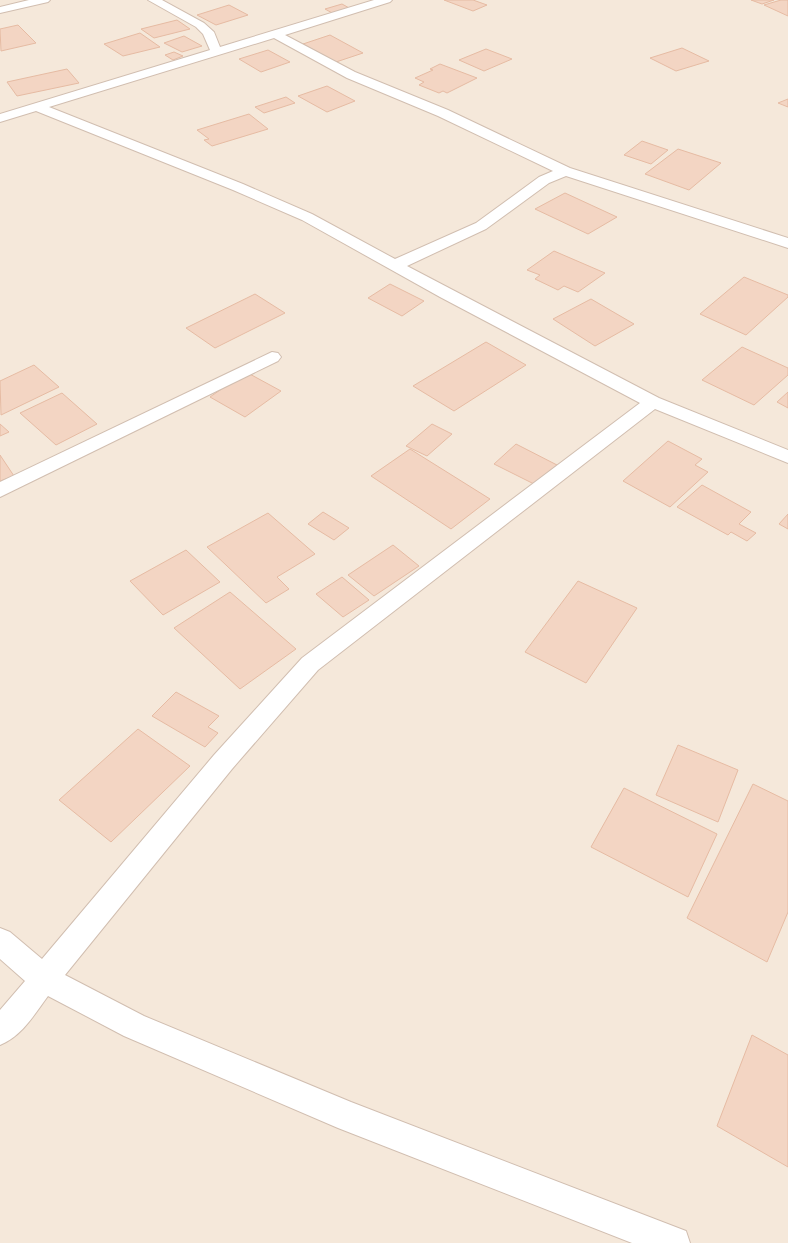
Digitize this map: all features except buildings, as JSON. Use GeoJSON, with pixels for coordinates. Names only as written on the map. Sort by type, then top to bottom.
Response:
{"type":"FeatureCollection","features":[{"type":"Feature","properties":{"kind":"street"},"geometry":{"type":"LineString","coordinates":[[0,10],[44,0]]}},
{"type":"Feature","properties":{"kind":"street"},"geometry":{"type":"LineString","coordinates":[[154,0],[200,25],[208,32],[216,51]]}},
{"type":"Feature","properties":{"kind":"street"},"geometry":{"type":"LineString","coordinates":[[0,118],[386,0]]}},
{"type":"Feature","properties":{"kind":"street"},"geometry":{"type":"LineString","coordinates":[[275,34],[351,76],[443,113],[565,171],[788,243]]}},
{"type":"Feature","properties":{"kind":"street"},"geometry":{"type":"LineString","coordinates":[[37,107],[99,133],[238,187],[307,217],[446,294],[653,402],[788,457]]}},
{"type":"Feature","properties":{"kind":"street"},"geometry":{"type":"LineString","coordinates":[[396,265],[480,226],[544,180],[565,171]]}},
{"type":"Feature","properties":{"kind":"street"},"geometry":{"type":"LineString","coordinates":[[0,490],[272,357]]}},
{"type":"Feature","properties":{"kind":"street"},"geometry":{"type":"LineString","coordinates":[[0,1030],[16,1015],[223,762],[310,664],[653,402]]}},
{"type":"Feature","properties":{"kind":"street"},"geometry":{"type":"LineString","coordinates":[[0,941],[44,979],[134,1026],[328,1108],[674,1243]]}},
{"type":"Feature","properties":{"kind":"shaded area"},"geometry":{"type":"Polygon","coordinates":[[[0,0],[788,0],[788,1243],[0,1243],[0,0]]]}}]}
